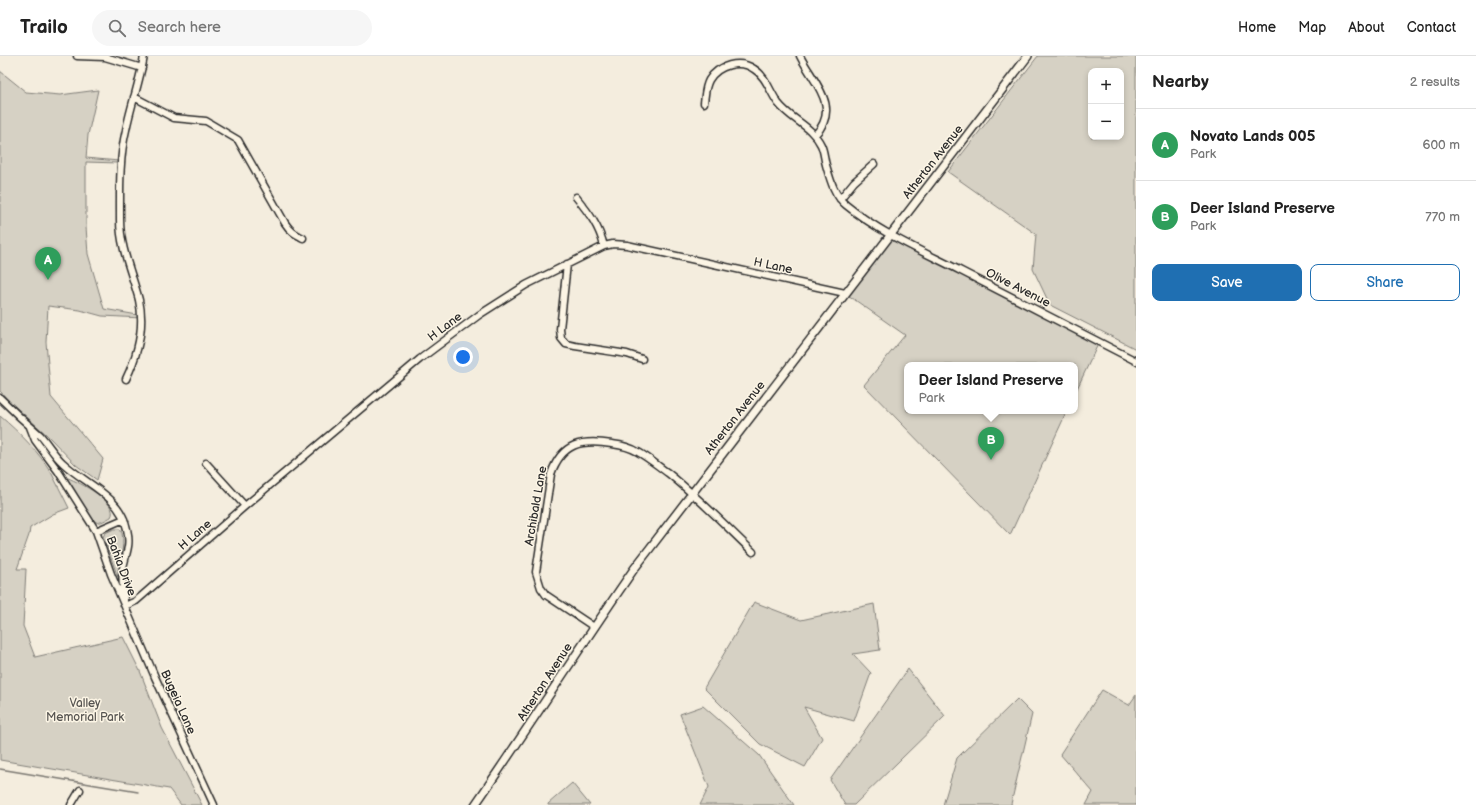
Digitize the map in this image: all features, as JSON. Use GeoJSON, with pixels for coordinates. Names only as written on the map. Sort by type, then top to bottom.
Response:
{"type":"FeatureCollection","features":[{"type":"Feature","properties":{"kind":"main road","name":"Atherton Avenue"},"geometry":{"type":"LineString","coordinates":[[475,805],[634,569],[1028,56]]}},
{"type":"Feature","properties":{"kind":"street"},"geometry":{"type":"LineString","coordinates":[[77,56],[105,57],[142,68]]}},
{"type":"Feature","properties":{"kind":"street"},"geometry":{"type":"LineString","coordinates":[[126,378],[132,367],[139,343],[142,321],[139,301],[124,251],[120,222],[122,164],[125,131],[144,56]]}},
{"type":"Feature","properties":{"kind":"street"},"geometry":{"type":"LineString","coordinates":[[800,56],[822,91],[825,100],[826,114],[824,123],[815,134]]}},
{"type":"Feature","properties":{"kind":"street"},"geometry":{"type":"LineString","coordinates":[[704,103],[706,88],[710,79],[717,71],[725,66],[734,64],[754,68],[762,75],[772,95],[786,113],[815,134],[822,146],[826,165],[834,189],[840,199],[854,182],[874,164]]}},
{"type":"Feature","properties":{"kind":"street"},"geometry":{"type":"LineString","coordinates":[[134,97],[174,118],[206,121],[238,140],[285,223],[295,235],[304,238]]}},
{"type":"Feature","properties":{"kind":"street"},"geometry":{"type":"LineString","coordinates":[[576,197],[592,218],[601,234],[604,246]]}},
{"type":"Feature","properties":{"kind":"street","name":"Olive Avenue"},"geometry":{"type":"LineString","coordinates":[[840,199],[890,235],[1136,361]]}},
{"type":"Feature","properties":{"kind":"street","name":"H Lane"},"geometry":{"type":"LineString","coordinates":[[125,606],[136,601],[245,506],[420,359],[478,315],[526,285],[604,246],[613,244],[627,245],[845,293]]}},
{"type":"Feature","properties":{"kind":"street"},"geometry":{"type":"LineString","coordinates":[[567,264],[560,329],[561,338],[566,344],[627,354],[642,359]]}},
{"type":"Feature","properties":{"kind":"street","name":"Bahia Drive"},"geometry":{"type":"LineString","coordinates":[[0,398],[40,436],[72,472],[107,496],[117,506],[124,519],[129,541],[127,554],[122,568],[125,606]]}},
{"type":"Feature","properties":{"kind":"street","name":"Bahia Drive"},"geometry":{"type":"LineString","coordinates":[[30,427],[35,440],[58,471],[77,502],[89,517],[96,531],[111,574],[125,606]]}},
{"type":"Feature","properties":{"kind":"street","name":"Archibald Lane"},"geometry":{"type":"LineString","coordinates":[[594,627],[546,595],[541,588],[536,572],[551,474],[555,463],[561,455],[573,446],[588,442],[598,442],[626,447],[637,451],[650,459],[692,492],[753,552]]}},
{"type":"Feature","properties":{"kind":"street"},"geometry":{"type":"LineString","coordinates":[[206,464],[245,506]]}},
{"type":"Feature","properties":{"kind":"street"},"geometry":{"type":"LineString","coordinates":[[96,531],[124,519]]}},
{"type":"Feature","properties":{"kind":"street","name":"Bugeia Lane"},"geometry":{"type":"LineString","coordinates":[[125,606],[166,703],[214,805]]}},
{"type":"Feature","properties":{"kind":"street"},"geometry":{"type":"LineString","coordinates":[[71,805],[80,790]]}},
{"type":"Feature","properties":{"kind":"green space"},"geometry":{"type":"Polygon","coordinates":[[[1038,56],[1136,56],[1136,349],[1050,305],[1033,269],[1036,234],[948,172],[1038,56]]]}},
{"type":"Feature","properties":{"kind":"green space"},"geometry":{"type":"Polygon","coordinates":[[[0,71],[26,92],[60,95],[98,90],[88,135],[86,158],[119,161],[118,163],[86,162],[86,227],[88,254],[104,309],[143,316],[142,318],[102,316],[80,310],[48,306],[46,342],[51,397],[103,459],[97,480],[76,465],[47,435],[0,391],[0,71]]]}},
{"type":"Feature","properties":{"kind":"green space"},"geometry":{"type":"Polygon","coordinates":[[[890,235],[1099,342],[1078,387],[1078,362],[904,362],[904,414],[1066,414],[1010,535],[864,385],[905,335],[845,293],[890,235]]]}},
{"type":"Feature","properties":{"kind":"green space","name":"Valley Memorial Park"},"geometry":{"type":"Polygon","coordinates":[[[0,416],[22,436],[41,458],[52,474],[69,508],[53,514],[30,528],[17,569],[26,569],[23,626],[35,657],[123,637],[140,671],[162,728],[202,805],[181,805],[169,789],[0,760],[0,416]]]}},
{"type":"Feature","properties":{"kind":"green space"},"geometry":{"type":"Polygon","coordinates":[[[68,478],[89,488],[104,500],[110,506],[112,511],[111,517],[99,522],[93,520],[66,480],[68,478]]]}},
{"type":"Feature","properties":{"kind":"green space"},"geometry":{"type":"Polygon","coordinates":[[[114,529],[120,529],[123,538],[118,577],[103,537],[105,533],[114,529]]]}},
{"type":"Feature","properties":{"kind":"green space"},"geometry":{"type":"Polygon","coordinates":[[[754,602],[801,620],[874,604],[880,650],[853,654],[871,673],[854,721],[804,707],[822,738],[805,767],[760,744],[704,688],[754,602]]]}},
{"type":"Feature","properties":{"kind":"green space"},"geometry":{"type":"Polygon","coordinates":[[[908,669],[945,716],[854,805],[845,805],[830,780],[908,669]]]}},
{"type":"Feature","properties":{"kind":"green space"},"geometry":{"type":"Polygon","coordinates":[[[1102,690],[1129,705],[1136,695],[1136,805],[1086,805],[1093,792],[1060,754],[1102,690]]]}},
{"type":"Feature","properties":{"kind":"green space"},"geometry":{"type":"Polygon","coordinates":[[[1017,699],[1032,714],[1012,805],[943,805],[957,758],[1017,699]]]}},
{"type":"Feature","properties":{"kind":"green space"},"geometry":{"type":"Polygon","coordinates":[[[703,706],[759,755],[794,805],[700,805],[709,787],[680,714],[703,706]]]}},
{"type":"Feature","properties":{"kind":"green space"},"geometry":{"type":"Polygon","coordinates":[[[572,783],[590,805],[548,805],[548,804],[572,783]]]}},
{"type":"Feature","properties":{"kind":"waterway"},"geometry":{"type":"LineString","coordinates":[[0,769],[138,792]]}},
{"type":"Feature","properties":{"kind":"place","name":"Novato Lands 005"},"geometry":{"type":"Point","coordinates":[48,280]}},
{"type":"Feature","properties":{"kind":"place","name":"Deer Island Preserve"},"geometry":{"type":"Point","coordinates":[991,460]}}]}
